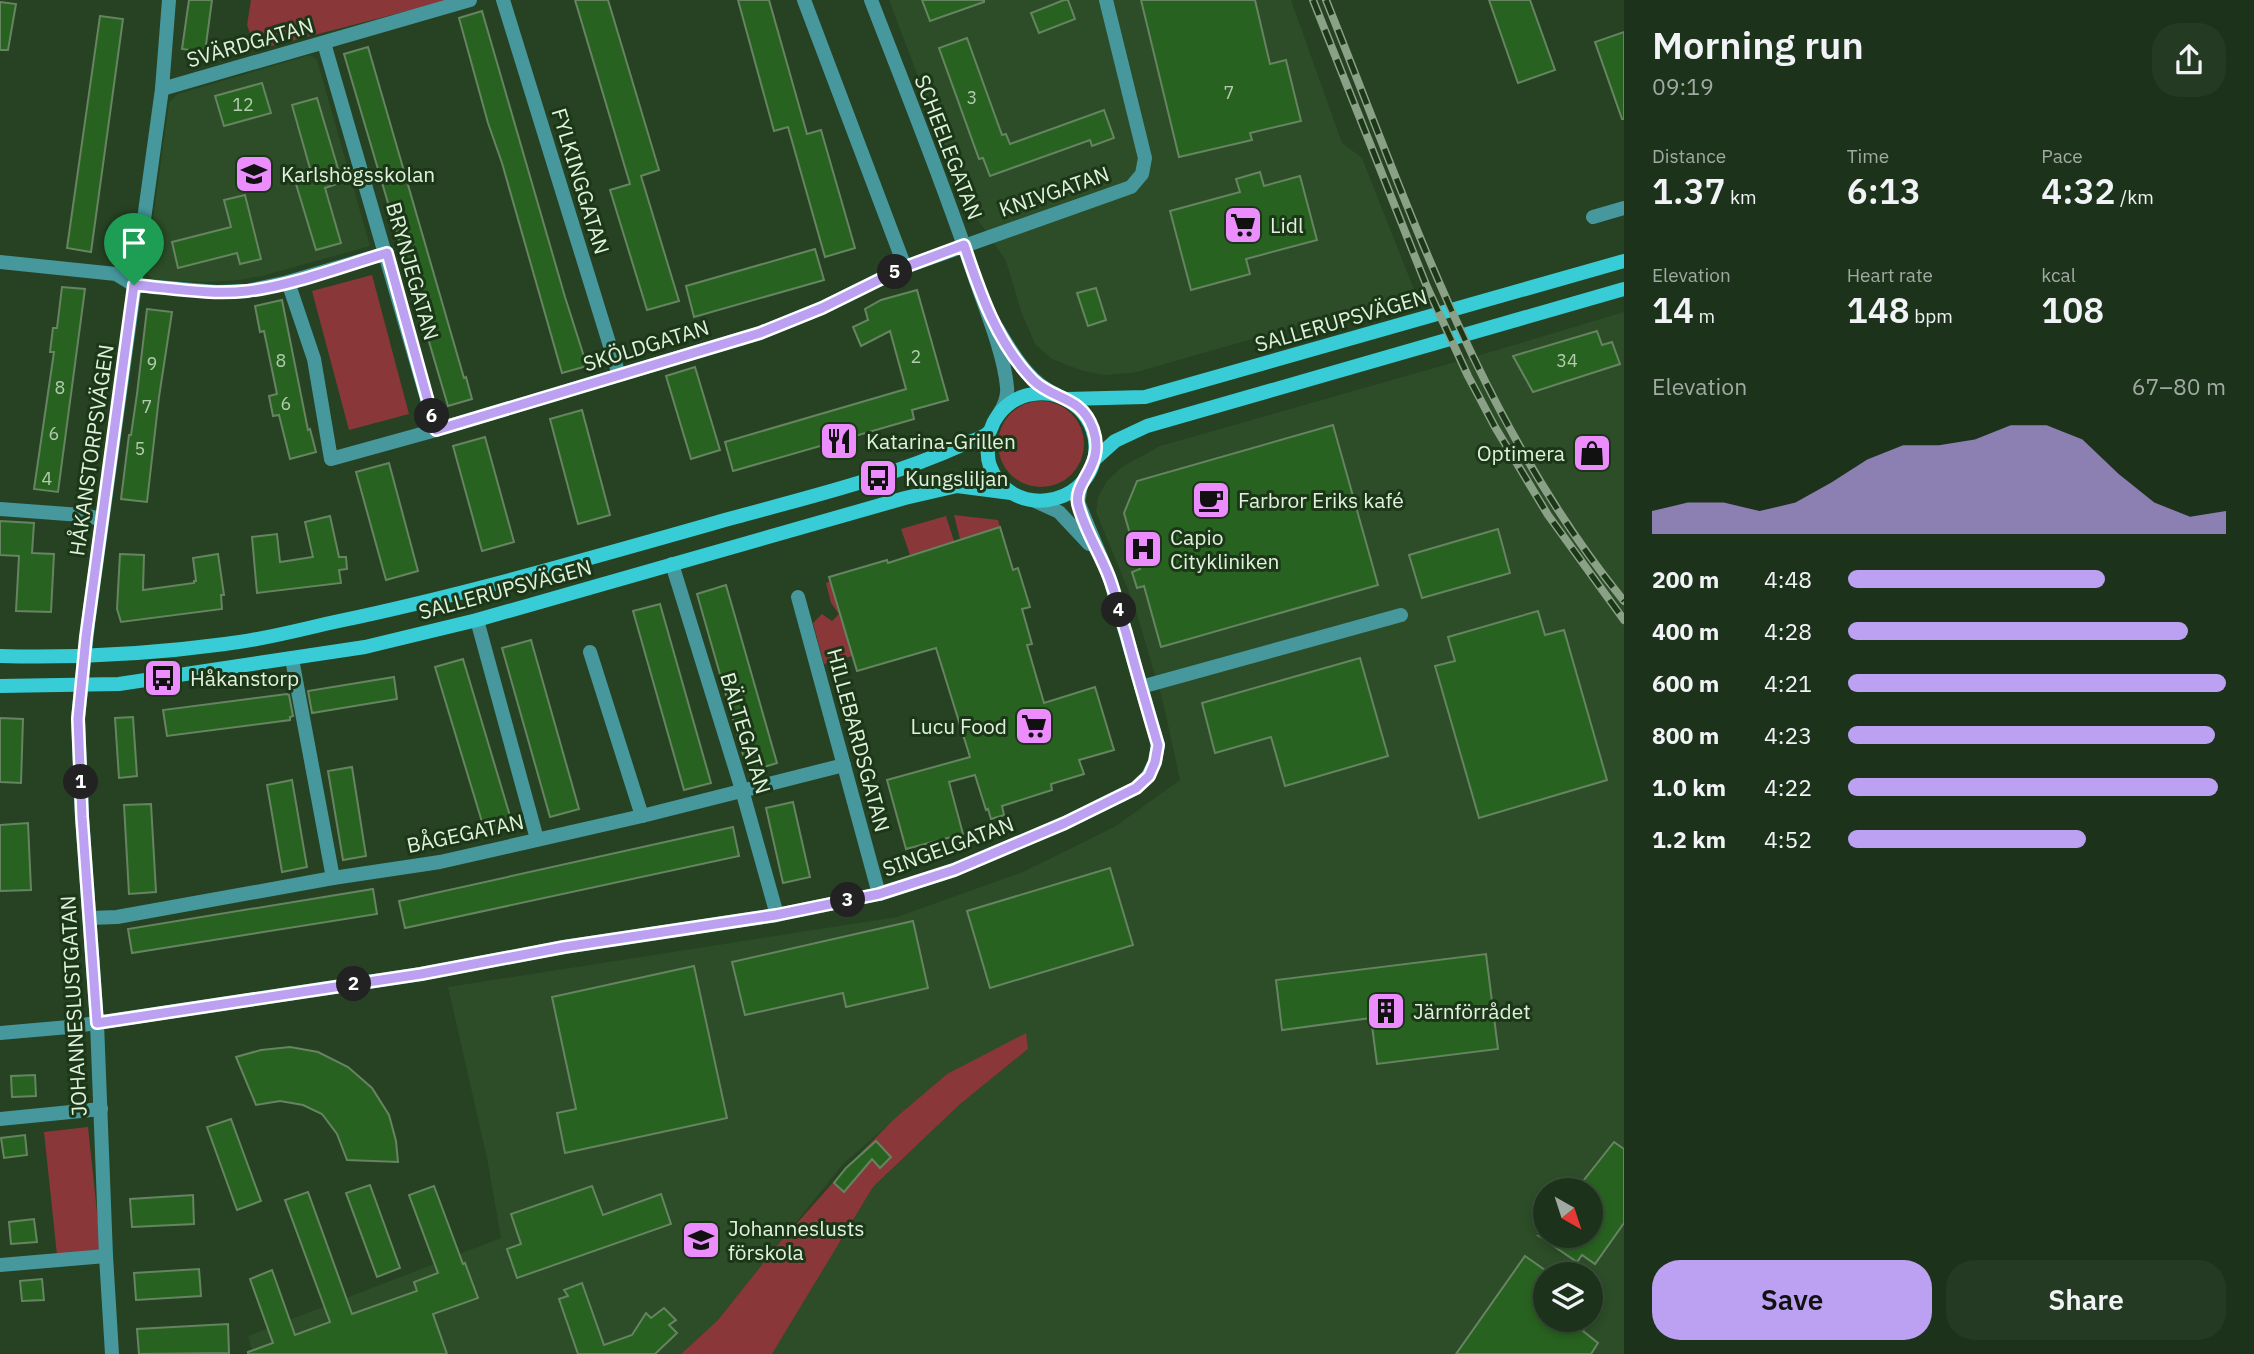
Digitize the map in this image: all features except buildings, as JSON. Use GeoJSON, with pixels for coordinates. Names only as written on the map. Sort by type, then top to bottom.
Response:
{"type":"FeatureCollection","features":[{"type":"Feature","properties":{"kind":"main road","name":"SALLERUPSVÄGEN"},"geometry":{"type":"LineString","coordinates":[[999,413],[1020,397],[1046,393],[1063,397],[1145,397],[1624,261]]}},
{"type":"Feature","properties":{"kind":"main road"},"geometry":{"type":"LineString","coordinates":[[1095,459],[1115,441],[1147,426],[1624,289]]}},
{"type":"Feature","properties":{"kind":"main road"},"geometry":{"type":"LineString","coordinates":[[1037,502],[1053,501],[1068,495],[1081,485],[1090,473],[1095,459],[1094,431],[1083,412],[1063,397]]}},
{"type":"Feature","properties":{"kind":"main road"},"geometry":{"type":"LineString","coordinates":[[999,413],[989,433],[987,450],[990,466],[999,481],[1011,493]]}},
{"type":"Feature","properties":{"kind":"main road","name":"SALLERUPSVÄGEN"},"geometry":{"type":"LineString","coordinates":[[0,656],[117,655],[228,644],[467,592],[878,478],[989,433]]}},
{"type":"Feature","properties":{"kind":"main road","name":"SALLERUPSVÄGEN"},"geometry":{"type":"LineString","coordinates":[[0,686],[119,684],[365,647],[477,620],[905,498],[957,486],[1011,493],[1037,502]]}},
{"type":"Feature","properties":{"kind":"street","name":"HÅKANSTORPSVÄGEN"},"geometry":{"type":"LineString","coordinates":[[84,656],[162,89],[169,0]]}},
{"type":"Feature","properties":{"kind":"street","name":"SVÄRDGATAN"},"geometry":{"type":"LineString","coordinates":[[162,89],[470,0]]}},
{"type":"Feature","properties":{"kind":"street","name":"FYLKINGGATAN"},"geometry":{"type":"LineString","coordinates":[[503,0],[619,375]]}},
{"type":"Feature","properties":{"kind":"street"},"geometry":{"type":"LineString","coordinates":[[804,0],[905,267]]}},
{"type":"Feature","properties":{"kind":"street","name":"SCHEELEGATAN"},"geometry":{"type":"LineString","coordinates":[[871,0],[986,309],[1002,361],[1007,389],[1006,402],[999,413]]}},
{"type":"Feature","properties":{"kind":"street","name":"KNIVGATAN"},"geometry":{"type":"LineString","coordinates":[[964,245],[1131,187],[1142,174],[1145,158],[1106,0]]}},
{"type":"Feature","properties":{"kind":"street","name":"BRYNJEGATAN"},"geometry":{"type":"LineString","coordinates":[[324,43],[387,253],[436,430]]}},
{"type":"Feature","properties":{"kind":"street"},"geometry":{"type":"LineString","coordinates":[[1593,217],[1624,208]]}},
{"type":"Feature","properties":{"kind":"street","name":"SKÖLDGATAN"},"geometry":{"type":"LineString","coordinates":[[288,282],[314,359],[331,460],[760,333],[822,308],[905,267],[964,245]]}},
{"type":"Feature","properties":{"kind":"street"},"geometry":{"type":"LineString","coordinates":[[0,262],[116,274],[134,285],[217,292],[247,291],[288,282],[387,253]]}},
{"type":"Feature","properties":{"kind":"street","name":"SCHEELEGATAN"},"geometry":{"type":"LineString","coordinates":[[986,309],[1013,354],[1034,381],[1063,397]]}},
{"type":"Feature","properties":{"kind":"street","name":"SINGELGATAN"},"geometry":{"type":"LineString","coordinates":[[0,1033],[97,1023],[421,974],[564,947],[776,915],[879,894],[964,866],[1065,823],[1136,788],[1149,776],[1158,745],[1110,579],[1077,502],[1081,485]]}},
{"type":"Feature","properties":{"kind":"street","name":"SINGELGATAN"},"geometry":{"type":"LineString","coordinates":[[1037,502],[1059,512],[1079,532],[1090,544],[1110,579]]}},
{"type":"Feature","properties":{"kind":"street"},"geometry":{"type":"LineString","coordinates":[[0,509],[102,519]]}},
{"type":"Feature","properties":{"kind":"street","name":"BÄLTEGATAN"},"geometry":{"type":"LineString","coordinates":[[672,564],[776,915]]}},
{"type":"Feature","properties":{"kind":"street","name":"HILLEBARDSGATAN"},"geometry":{"type":"LineString","coordinates":[[798,597],[879,894]]}},
{"type":"Feature","properties":{"kind":"street"},"geometry":{"type":"LineString","coordinates":[[1141,687],[1401,615]]}},
{"type":"Feature","properties":{"kind":"street"},"geometry":{"type":"LineString","coordinates":[[477,620],[537,839]]}},
{"type":"Feature","properties":{"kind":"street"},"geometry":{"type":"LineString","coordinates":[[590,652],[642,816]]}},
{"type":"Feature","properties":{"kind":"street","name":"JOHANNESLUSTGATAN"},"geometry":{"type":"LineString","coordinates":[[84,656],[78,719],[82,817],[97,1023],[112,1354]]}},
{"type":"Feature","properties":{"kind":"street"},"geometry":{"type":"LineString","coordinates":[[292,659],[333,878]]}},
{"type":"Feature","properties":{"kind":"street","name":"BÅGEGATAN"},"geometry":{"type":"LineString","coordinates":[[90,918],[117,918],[333,878],[440,862],[642,816],[844,765]]}},
{"type":"Feature","properties":{"kind":"street"},"geometry":{"type":"LineString","coordinates":[[0,1119],[101,1109]]}},
{"type":"Feature","properties":{"kind":"street"},"geometry":{"type":"LineString","coordinates":[[0,1265],[106,1256]]}},
{"type":"Feature","properties":{"kind":"shaded area"},"geometry":{"type":"Polygon","coordinates":[[[251,0],[450,0],[256,50],[247,25],[251,0]]]}},
{"type":"Feature","properties":{"kind":"shaded area"},"geometry":{"type":"Polygon","coordinates":[[[889,0],[1291,0],[1342,143],[1362,158],[1415,292],[1137,372],[1104,375],[1080,370],[1052,359],[1035,344],[1021,311],[1006,261],[965,201],[889,0]]]}},
{"type":"Feature","properties":{"kind":"shaded area","name":"Karlshögsskolan"},"geometry":{"type":"Polygon","coordinates":[[[310,55],[317,60],[370,246],[239,280],[153,280],[146,271],[169,102],[178,94],[310,55]]]}},
{"type":"Feature","properties":{"kind":"shaded area"},"geometry":{"type":"Polygon","coordinates":[[[372,275],[409,414],[349,430],[312,291],[372,275]]]}},
{"type":"Feature","properties":{"kind":"shaded area"},"geometry":{"type":"Polygon","coordinates":[[[1624,312],[1624,1354],[772,1354],[873,1187],[959,1105],[1028,1049],[947,1074],[843,1164],[718,1320],[681,1354],[253,1354],[248,1336],[501,1238],[487,1158],[448,987],[897,917],[1023,872],[1116,826],[1180,780],[1163,702],[1134,604],[1096,512],[1098,497],[1107,481],[1122,467],[1160,446],[1624,312]]]}},
{"type":"Feature","properties":{"kind":"shaded area"},"geometry":{"type":"Polygon","coordinates":[[[1041,401],[1058,404],[1072,413],[1081,427],[1084,444],[1081,461],[1072,475],[1058,484],[1041,487],[1024,484],[1010,475],[1001,461],[998,444],[1001,427],[1010,413],[1024,404],[1041,401]]]}},
{"type":"Feature","properties":{"kind":"shaded area"},"geometry":{"type":"Polygon","coordinates":[[[954,515],[998,520],[1000,527],[960,539],[954,515]]]}},
{"type":"Feature","properties":{"kind":"shaded area"},"geometry":{"type":"Polygon","coordinates":[[[946,516],[954,541],[910,555],[901,529],[946,516]]]}},
{"type":"Feature","properties":{"kind":"shaded area"},"geometry":{"type":"Polygon","coordinates":[[[831,581],[852,656],[824,664],[813,623],[822,614],[832,621],[839,614],[831,603],[826,583],[831,581]]]}},
{"type":"Feature","properties":{"kind":"shaded area"},"geometry":{"type":"Polygon","coordinates":[[[1026,1033],[1028,1049],[959,1105],[873,1187],[772,1354],[681,1354],[718,1320],[781,1241],[893,1120],[947,1074],[1026,1033]]]}},
{"type":"Feature","properties":{"kind":"shaded area"},"geometry":{"type":"Polygon","coordinates":[[[88,1127],[101,1250],[57,1255],[44,1132],[88,1127]]]}},
{"type":"Feature","properties":{"kind":"railway"},"geometry":{"type":"LineString","coordinates":[[1313,0],[1427,287],[1468,376],[1548,515],[1624,620]]}},
{"type":"Feature","properties":{"kind":"railway"},"geometry":{"type":"LineString","coordinates":[[1326,0],[1419,235],[1489,389],[1529,462],[1574,533],[1624,601]]}},
{"type":"Feature","properties":{"kind":"place","name":"Karlshögsskolan"},"geometry":{"type":"Point","coordinates":[254,174]}},
{"type":"Feature","properties":{"kind":"place","name":"Lidl"},"geometry":{"type":"Point","coordinates":[1243,225]}},
{"type":"Feature","properties":{"kind":"place","name":"Katarina-Grillen"},"geometry":{"type":"Point","coordinates":[839,441]}},
{"type":"Feature","properties":{"kind":"place","name":"Optimera"},"geometry":{"type":"Point","coordinates":[1592,453]}},
{"type":"Feature","properties":{"kind":"place","name":"Kungsliljan"},"geometry":{"type":"Point","coordinates":[878,478]}},
{"type":"Feature","properties":{"kind":"place","name":"Farbror Eriks kafé"},"geometry":{"type":"Point","coordinates":[1211,500]}},
{"type":"Feature","properties":{"kind":"place","name":"Capio Citykliniken"},"geometry":{"type":"Point","coordinates":[1143,549]}},
{"type":"Feature","properties":{"kind":"place","name":"Håkanstorp"},"geometry":{"type":"Point","coordinates":[163,678]}},
{"type":"Feature","properties":{"kind":"place","name":"Lucu Food"},"geometry":{"type":"Point","coordinates":[1034,726]}},
{"type":"Feature","properties":{"kind":"place","name":"Järnförrådet"},"geometry":{"type":"Point","coordinates":[1386,1011]}},
{"type":"Feature","properties":{"kind":"place","name":"Johanneslusts förskola"},"geometry":{"type":"Point","coordinates":[701,1240]}},
{"type":"Feature","properties":{"kind":"route"},"geometry":{"type":"LineString","coordinates":[[964,245],[986,309],[1013,354],[1034,381],[1078,407],[1088,418],[1094,431],[1095,459],[1090,473],[1081,485],[1077,502],[1110,579],[1158,745],[1149,776],[1136,788],[1065,823],[954,870],[879,894],[776,915],[564,947],[421,974],[97,1023],[82,817],[78,719],[86,637],[134,285],[217,292],[247,291],[387,253],[436,430],[760,333],[822,308],[905,267],[964,245]]}}]}
